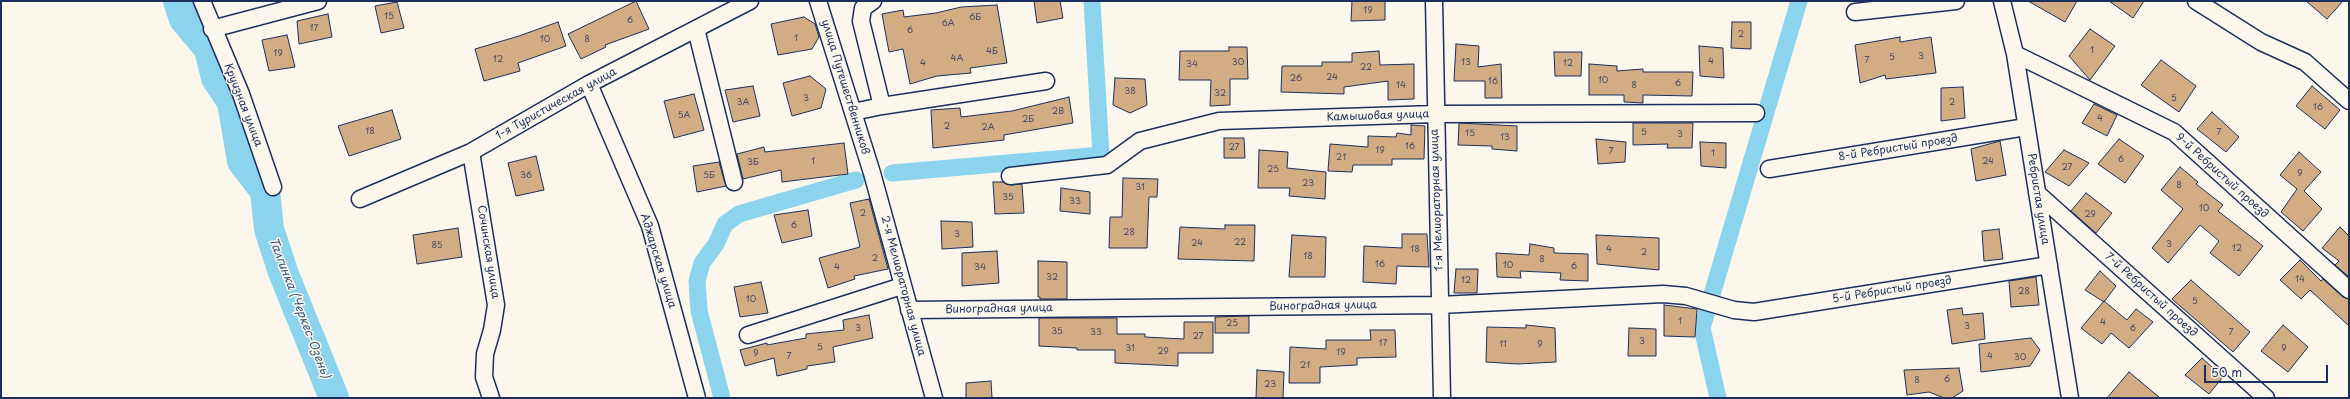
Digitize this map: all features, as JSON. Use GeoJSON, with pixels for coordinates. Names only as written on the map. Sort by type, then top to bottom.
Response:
{"type":"FeatureCollection","features":[{"type":"Feature","properties":{"kind":"street","name":"Круизная улица"},"geometry":{"type":"LineString","coordinates":[[202,1],[212,29],[241,94],[273,187]]}},
{"type":"Feature","properties":{"kind":"street"},"geometry":{"type":"LineString","coordinates":[[212,29],[318,1]]}},
{"type":"Feature","properties":{"kind":"street","name":"1-я Туристическая улица"},"geometry":{"type":"LineString","coordinates":[[360,199],[471,152],[588,84],[750,1]]}},
{"type":"Feature","properties":{"kind":"street","name":"улица Путешественников"},"geometry":{"type":"LineString","coordinates":[[818,1],[872,173]]}},
{"type":"Feature","properties":{"kind":"street"},"geometry":{"type":"LineString","coordinates":[[873,1],[863,8],[861,21],[882,106]]}},
{"type":"Feature","properties":{"kind":"street","name":"1-я Мелиораторная улица"},"geometry":{"type":"LineString","coordinates":[[1434,1],[1435,114],[1442,398]]}},
{"type":"Feature","properties":{"kind":"street"},"geometry":{"type":"LineString","coordinates":[[1855,12],[1956,1]]}},
{"type":"Feature","properties":{"kind":"street","name":"Ребристая улица"},"geometry":{"type":"LineString","coordinates":[[2002,1],[2015,54],[2070,398]]}},
{"type":"Feature","properties":{"kind":"street"},"geometry":{"type":"LineString","coordinates":[[2196,1],[2261,42],[2305,62],[2349,101]]}},
{"type":"Feature","properties":{"kind":"street"},"geometry":{"type":"LineString","coordinates":[[696,30],[734,182]]}},
{"type":"Feature","properties":{"kind":"street","name":"9-й Ребристый проезд"},"geometry":{"type":"LineString","coordinates":[[2015,54],[2174,132],[2349,290]]}},
{"type":"Feature","properties":{"kind":"street"},"geometry":{"type":"LineString","coordinates":[[853,112],[882,106],[1046,81]]}},
{"type":"Feature","properties":{"kind":"street","name":"Аджарская улица"},"geometry":{"type":"LineString","coordinates":[[588,84],[650,226],[697,398]]}},
{"type":"Feature","properties":{"kind":"street","name":"Камышовая улица"},"geometry":{"type":"LineString","coordinates":[[1010,176],[1107,165],[1140,141],[1219,122],[1435,114],[1756,113]]}},
{"type":"Feature","properties":{"kind":"street","name":"8-й Ребристый проезд"},"geometry":{"type":"LineString","coordinates":[[1769,169],[2026,127]]}},
{"type":"Feature","properties":{"kind":"street","name":"Сочинская улица"},"geometry":{"type":"LineString","coordinates":[[471,152],[496,305],[492,330],[485,354],[484,377],[491,398]]}},
{"type":"Feature","properties":{"kind":"street","name":"2-я Мелиораторная улица"},"geometry":{"type":"LineString","coordinates":[[872,173],[934,398]]}},
{"type":"Feature","properties":{"kind":"street","name":"7-й Ребристый проезд"},"geometry":{"type":"LineString","coordinates":[[2037,192],[2266,398]]}},
{"type":"Feature","properties":{"kind":"street","name":"5-й Ребристый проезд"},"geometry":{"type":"LineString","coordinates":[[1734,310],[1754,312],[2049,264]]}},
{"type":"Feature","properties":{"kind":"street"},"geometry":{"type":"LineString","coordinates":[[748,335],[902,286]]}},
{"type":"Feature","properties":{"kind":"street","name":"Виноградная улица"},"geometry":{"type":"LineString","coordinates":[[909,310],[1440,305],[1663,294],[1686,296],[1734,310]]}},
{"type":"Feature","properties":{"kind":"building"},"geometry":{"type":"Polygon","coordinates":[[[636,1],[649,29],[605,45],[606,47],[581,59],[568,34],[636,1]]]}},
{"type":"Feature","properties":{"kind":"building"},"geometry":{"type":"Polygon","coordinates":[[[1034,1],[1060,1],[1063,18],[1037,23],[1034,1]]]}},
{"type":"Feature","properties":{"kind":"building"},"geometry":{"type":"Polygon","coordinates":[[[1352,1],[1385,1],[1385,20],[1351,21],[1352,1]]]}},
{"type":"Feature","properties":{"kind":"building"},"geometry":{"type":"Polygon","coordinates":[[[2028,1],[2077,1],[2065,22],[2028,1]]]}},
{"type":"Feature","properties":{"kind":"building"},"geometry":{"type":"Polygon","coordinates":[[[2109,1],[2144,1],[2133,18],[2109,1]]]}},
{"type":"Feature","properties":{"kind":"building"},"geometry":{"type":"Polygon","coordinates":[[[2306,1],[2343,1],[2327,19],[2306,1]]]}},
{"type":"Feature","properties":{"kind":"building"},"geometry":{"type":"Polygon","coordinates":[[[397,2],[404,28],[381,33],[375,6],[397,2]]]}},
{"type":"Feature","properties":{"kind":"building"},"geometry":{"type":"Polygon","coordinates":[[[997,5],[1007,63],[970,68],[971,73],[937,76],[910,84],[903,49],[889,52],[882,14],[903,10],[904,17],[936,13],[961,7],[997,5]]]}},
{"type":"Feature","properties":{"kind":"building"},"geometry":{"type":"Polygon","coordinates":[[[328,14],[332,37],[299,44],[297,21],[328,14]]]}},
{"type":"Feature","properties":{"kind":"building"},"geometry":{"type":"Polygon","coordinates":[[[804,17],[815,24],[819,37],[812,49],[778,55],[771,24],[804,17]]]}},
{"type":"Feature","properties":{"kind":"building"},"geometry":{"type":"Polygon","coordinates":[[[558,22],[566,46],[518,63],[520,71],[484,81],[475,49],[519,36],[558,22]]]}},
{"type":"Feature","properties":{"kind":"building"},"geometry":{"type":"Polygon","coordinates":[[[1732,22],[1751,22],[1751,49],[1731,48],[1732,22]]]}},
{"type":"Feature","properties":{"kind":"building"},"geometry":{"type":"Polygon","coordinates":[[[2090,29],[2115,46],[2090,80],[2069,56],[2090,29]]]}},
{"type":"Feature","properties":{"kind":"building"},"geometry":{"type":"Polygon","coordinates":[[[287,35],[295,67],[269,71],[262,40],[287,35]]]}},
{"type":"Feature","properties":{"kind":"building"},"geometry":{"type":"Polygon","coordinates":[[[1900,37],[1900,42],[1931,37],[1936,73],[1886,79],[1885,75],[1860,83],[1855,45],[1900,37]]]}},
{"type":"Feature","properties":{"kind":"building"},"geometry":{"type":"Polygon","coordinates":[[[1456,44],[1479,46],[1478,67],[1501,64],[1502,98],[1485,98],[1485,81],[1454,81],[1456,44]]]}},
{"type":"Feature","properties":{"kind":"building"},"geometry":{"type":"Polygon","coordinates":[[[1699,46],[1723,48],[1724,78],[1700,76],[1699,46]]]}},
{"type":"Feature","properties":{"kind":"building"},"geometry":{"type":"Polygon","coordinates":[[[1229,47],[1247,47],[1248,79],[1230,79],[1230,105],[1210,106],[1211,80],[1179,80],[1180,51],[1229,51],[1229,47]]]}},
{"type":"Feature","properties":{"kind":"building"},"geometry":{"type":"Polygon","coordinates":[[[1379,51],[1380,65],[1414,64],[1414,99],[1388,100],[1388,81],[1344,87],[1344,94],[1281,92],[1282,66],[1322,66],[1322,62],[1352,62],[1352,53],[1379,51]]]}},
{"type":"Feature","properties":{"kind":"building"},"geometry":{"type":"Polygon","coordinates":[[[1554,52],[1582,52],[1581,76],[1555,76],[1554,52]]]}},
{"type":"Feature","properties":{"kind":"building"},"geometry":{"type":"Polygon","coordinates":[[[2161,60],[2196,86],[2179,112],[2141,85],[2161,60]]]}},
{"type":"Feature","properties":{"kind":"building"},"geometry":{"type":"Polygon","coordinates":[[[1589,64],[1617,66],[1617,71],[1643,69],[1643,72],[1693,72],[1692,96],[1643,95],[1643,103],[1624,102],[1624,95],[1589,95],[1589,64]]]}},
{"type":"Feature","properties":{"kind":"building"},"geometry":{"type":"Polygon","coordinates":[[[810,76],[826,89],[821,108],[792,116],[783,83],[810,76]]]}},
{"type":"Feature","properties":{"kind":"building"},"geometry":{"type":"Polygon","coordinates":[[[1115,78],[1145,79],[1147,105],[1130,113],[1113,105],[1115,78]]]}},
{"type":"Feature","properties":{"kind":"building"},"geometry":{"type":"Polygon","coordinates":[[[753,86],[760,116],[733,122],[725,90],[753,86]]]}},
{"type":"Feature","properties":{"kind":"building"},"geometry":{"type":"Polygon","coordinates":[[[2312,86],[2340,110],[2325,129],[2296,106],[2312,86]]]}},
{"type":"Feature","properties":{"kind":"building"},"geometry":{"type":"Polygon","coordinates":[[[1963,87],[1965,118],[1941,121],[1941,88],[1963,87]]]}},
{"type":"Feature","properties":{"kind":"building"},"geometry":{"type":"Polygon","coordinates":[[[694,94],[704,130],[674,138],[664,101],[694,94]]]}},
{"type":"Feature","properties":{"kind":"building"},"geometry":{"type":"Polygon","coordinates":[[[1069,97],[1073,123],[1004,135],[1004,140],[933,148],[931,110],[960,108],[961,117],[1012,111],[1069,97]]]}},
{"type":"Feature","properties":{"kind":"building"},"geometry":{"type":"Polygon","coordinates":[[[2094,104],[2117,115],[2107,136],[2082,123],[2094,104]]]}},
{"type":"Feature","properties":{"kind":"building"},"geometry":{"type":"Polygon","coordinates":[[[392,110],[401,139],[349,156],[338,126],[392,110]]]}},
{"type":"Feature","properties":{"kind":"building"},"geometry":{"type":"Polygon","coordinates":[[[2212,112],[2239,137],[2226,152],[2197,129],[2212,112]]]}},
{"type":"Feature","properties":{"kind":"building"},"geometry":{"type":"Polygon","coordinates":[[[1459,123],[1517,126],[1517,151],[1492,149],[1492,146],[1458,145],[1459,123]]]}},
{"type":"Feature","properties":{"kind":"building"},"geometry":{"type":"Polygon","coordinates":[[[1633,123],[1693,123],[1692,148],[1667,148],[1668,144],[1633,145],[1633,123]]]}},
{"type":"Feature","properties":{"kind":"building"},"geometry":{"type":"Polygon","coordinates":[[[1411,125],[1425,126],[1424,159],[1392,159],[1392,165],[1353,165],[1352,172],[1328,171],[1330,144],[1368,147],[1368,136],[1396,137],[1397,133],[1411,135],[1411,125]]]}},
{"type":"Feature","properties":{"kind":"building"},"geometry":{"type":"Polygon","coordinates":[[[1224,138],[1244,138],[1245,158],[1224,158],[1224,138]]]}},
{"type":"Feature","properties":{"kind":"building"},"geometry":{"type":"Polygon","coordinates":[[[1596,139],[1626,142],[1625,162],[1598,164],[1596,139]]]}},
{"type":"Feature","properties":{"kind":"building"},"geometry":{"type":"Polygon","coordinates":[[[2119,139],[2144,156],[2125,183],[2098,164],[2119,139]]]}},
{"type":"Feature","properties":{"kind":"building"},"geometry":{"type":"Polygon","coordinates":[[[2000,141],[2006,175],[1976,181],[1971,149],[2000,141]]]}},
{"type":"Feature","properties":{"kind":"building"},"geometry":{"type":"Polygon","coordinates":[[[1700,142],[1726,143],[1726,168],[1701,166],[1700,142]]]}},
{"type":"Feature","properties":{"kind":"building"},"geometry":{"type":"Polygon","coordinates":[[[844,143],[848,174],[782,182],[781,170],[743,179],[737,154],[764,147],[765,152],[844,143]]]}},
{"type":"Feature","properties":{"kind":"building"},"geometry":{"type":"Polygon","coordinates":[[[1259,150],[1288,152],[1287,168],[1326,172],[1325,199],[1289,196],[1290,188],[1258,188],[1259,150]]]}},
{"type":"Feature","properties":{"kind":"building"},"geometry":{"type":"Polygon","coordinates":[[[2064,150],[2089,163],[2069,186],[2045,172],[2064,150]]]}},
{"type":"Feature","properties":{"kind":"building"},"geometry":{"type":"Polygon","coordinates":[[[2299,152],[2321,172],[2304,191],[2322,209],[2303,231],[2281,212],[2297,189],[2280,175],[2299,152]]]}},
{"type":"Feature","properties":{"kind":"building"},"geometry":{"type":"Polygon","coordinates":[[[536,156],[544,190],[516,196],[508,163],[536,156]]]}},
{"type":"Feature","properties":{"kind":"building"},"geometry":{"type":"Polygon","coordinates":[[[719,162],[726,186],[697,192],[693,166],[719,162]]]}},
{"type":"Feature","properties":{"kind":"building"},"geometry":{"type":"Polygon","coordinates":[[[2180,167],[2198,182],[2196,184],[2223,205],[2218,211],[2263,246],[2239,276],[2210,253],[2219,241],[2200,225],[2168,263],[2152,248],[2183,209],[2161,190],[2180,167]]]}},
{"type":"Feature","properties":{"kind":"building"},"geometry":{"type":"Polygon","coordinates":[[[1123,178],[1158,179],[1157,197],[1149,197],[1147,248],[1109,248],[1110,217],[1122,217],[1123,178]]]}},
{"type":"Feature","properties":{"kind":"building"},"geometry":{"type":"Polygon","coordinates":[[[993,182],[1003,182],[1011,185],[1022,184],[1024,213],[995,214],[993,182]]]}},
{"type":"Feature","properties":{"kind":"building"},"geometry":{"type":"Polygon","coordinates":[[[1061,188],[1090,192],[1090,214],[1060,211],[1061,188]]]}},
{"type":"Feature","properties":{"kind":"building"},"geometry":{"type":"Polygon","coordinates":[[[2086,193],[2112,213],[2096,233],[2071,211],[2086,193]]]}},
{"type":"Feature","properties":{"kind":"building"},"geometry":{"type":"Polygon","coordinates":[[[869,199],[888,269],[854,276],[855,279],[828,288],[819,258],[860,247],[850,203],[869,199]]]}},
{"type":"Feature","properties":{"kind":"building"},"geometry":{"type":"Polygon","coordinates":[[[808,210],[812,236],[782,243],[774,215],[808,210]]]}},
{"type":"Feature","properties":{"kind":"building"},"geometry":{"type":"Polygon","coordinates":[[[941,221],[972,222],[973,247],[942,249],[941,221]]]}},
{"type":"Feature","properties":{"kind":"building"},"geometry":{"type":"Polygon","coordinates":[[[1225,225],[1255,225],[1254,261],[1178,259],[1180,227],[1225,229],[1225,225]]]}},
{"type":"Feature","properties":{"kind":"building"},"geometry":{"type":"Polygon","coordinates":[[[2340,227],[2349,236],[2349,277],[2335,265],[2339,261],[2322,248],[2340,227]]]}},
{"type":"Feature","properties":{"kind":"building"},"geometry":{"type":"Polygon","coordinates":[[[458,228],[462,257],[417,264],[413,235],[458,228]]]}},
{"type":"Feature","properties":{"kind":"building"},"geometry":{"type":"Polygon","coordinates":[[[1999,229],[2003,259],[1984,261],[1982,231],[1999,229]]]}},
{"type":"Feature","properties":{"kind":"building"},"geometry":{"type":"Polygon","coordinates":[[[1402,234],[1427,234],[1429,267],[1397,266],[1396,284],[1363,282],[1364,246],[1402,248],[1402,234]]]}},
{"type":"Feature","properties":{"kind":"building"},"geometry":{"type":"Polygon","coordinates":[[[1292,235],[1326,237],[1325,277],[1289,277],[1292,235]]]}},
{"type":"Feature","properties":{"kind":"building"},"geometry":{"type":"Polygon","coordinates":[[[1596,235],[1659,238],[1659,270],[1597,264],[1596,235]]]}},
{"type":"Feature","properties":{"kind":"building"},"geometry":{"type":"Polygon","coordinates":[[[1530,244],[1554,248],[1554,253],[1588,254],[1588,281],[1560,280],[1561,273],[1520,271],[1521,278],[1497,277],[1496,253],[1529,255],[1530,244]]]}},
{"type":"Feature","properties":{"kind":"building"},"geometry":{"type":"Polygon","coordinates":[[[997,251],[999,283],[962,286],[962,253],[997,251]]]}},
{"type":"Feature","properties":{"kind":"building"},"geometry":{"type":"Polygon","coordinates":[[[2300,260],[2321,281],[2323,279],[2343,297],[2349,299],[2349,326],[2310,290],[2301,299],[2280,280],[2300,260]]]}},
{"type":"Feature","properties":{"kind":"building"},"geometry":{"type":"Polygon","coordinates":[[[1038,261],[1067,262],[1067,299],[1040,299],[1040,297],[1038,297],[1038,261]]]}},
{"type":"Feature","properties":{"kind":"building"},"geometry":{"type":"Polygon","coordinates":[[[1456,269],[1478,269],[1477,293],[1454,293],[1456,269]]]}},
{"type":"Feature","properties":{"kind":"building"},"geometry":{"type":"Polygon","coordinates":[[[2100,271],[2116,286],[2104,302],[2085,290],[2100,271]]]}},
{"type":"Feature","properties":{"kind":"building"},"geometry":{"type":"Polygon","coordinates":[[[2036,277],[2039,305],[2011,307],[2009,281],[2036,277]]]}},
{"type":"Feature","properties":{"kind":"building"},"geometry":{"type":"Polygon","coordinates":[[[2191,280],[2250,332],[2233,352],[2172,299],[2191,280]]]}},
{"type":"Feature","properties":{"kind":"building"},"geometry":{"type":"Polygon","coordinates":[[[761,282],[768,313],[740,317],[734,287],[761,282]]]}},
{"type":"Feature","properties":{"kind":"building"},"geometry":{"type":"Polygon","coordinates":[[[2104,301],[2127,320],[2136,309],[2153,322],[2129,348],[2111,333],[2102,344],[2081,328],[2104,301]]]}},
{"type":"Feature","properties":{"kind":"building"},"geometry":{"type":"Polygon","coordinates":[[[1664,305],[1697,309],[1695,337],[1664,336],[1664,305]]]}},
{"type":"Feature","properties":{"kind":"building"},"geometry":{"type":"Polygon","coordinates":[[[1962,308],[1963,315],[1983,313],[1985,339],[1952,344],[1947,310],[1962,308]]]}},
{"type":"Feature","properties":{"kind":"building"},"geometry":{"type":"Polygon","coordinates":[[[869,315],[873,338],[833,347],[835,362],[807,366],[807,369],[777,376],[774,358],[745,366],[740,350],[767,343],[767,345],[806,338],[806,334],[844,330],[843,320],[869,315]]]}},
{"type":"Feature","properties":{"kind":"building"},"geometry":{"type":"Polygon","coordinates":[[[1249,316],[1249,333],[1215,333],[1215,317],[1249,316]]]}},
{"type":"Feature","properties":{"kind":"building"},"geometry":{"type":"Polygon","coordinates":[[[1039,318],[1117,318],[1117,334],[1145,334],[1145,337],[1184,339],[1184,322],[1213,322],[1213,353],[1178,353],[1178,366],[1115,363],[1115,350],[1077,350],[1077,348],[1039,346],[1039,318]]]}},
{"type":"Feature","properties":{"kind":"building"},"geometry":{"type":"Polygon","coordinates":[[[1526,325],[1555,328],[1556,362],[1518,364],[1486,362],[1487,327],[1526,328],[1526,325]]]}},
{"type":"Feature","properties":{"kind":"building"},"geometry":{"type":"Polygon","coordinates":[[[2283,325],[2308,347],[2288,372],[2261,351],[2283,325]]]}},
{"type":"Feature","properties":{"kind":"building"},"geometry":{"type":"Polygon","coordinates":[[[1629,328],[1656,329],[1656,356],[1628,356],[1629,328]]]}},
{"type":"Feature","properties":{"kind":"building"},"geometry":{"type":"Polygon","coordinates":[[[1370,330],[1395,330],[1396,357],[1357,358],[1357,365],[1320,367],[1320,383],[1289,383],[1290,347],[1326,349],[1326,340],[1371,340],[1370,330]]]}},
{"type":"Feature","properties":{"kind":"building"},"geometry":{"type":"Polygon","coordinates":[[[2031,338],[2040,350],[2030,366],[1981,372],[1979,344],[2031,338]]]}},
{"type":"Feature","properties":{"kind":"building"},"geometry":{"type":"Polygon","coordinates":[[[2202,358],[2223,377],[2209,394],[2185,375],[2202,358]]]}},
{"type":"Feature","properties":{"kind":"building"},"geometry":{"type":"Polygon","coordinates":[[[1959,368],[1963,391],[1952,398],[1944,398],[1929,392],[1907,395],[1904,370],[1959,368]]]}},
{"type":"Feature","properties":{"kind":"building"},"geometry":{"type":"Polygon","coordinates":[[[1257,370],[1284,372],[1283,398],[1256,398],[1257,370]]]}},
{"type":"Feature","properties":{"kind":"building"},"geometry":{"type":"Polygon","coordinates":[[[2129,372],[2160,398],[2107,398],[2129,372]]]}},
{"type":"Feature","properties":{"kind":"building"},"geometry":{"type":"Polygon","coordinates":[[[991,381],[992,398],[966,398],[966,383],[991,381]]]}},
{"type":"Feature","properties":{"kind":"waterway","name":"Талгинка (Черкес-Озень)"},"geometry":{"type":"LineString","coordinates":[[178,1],[184,19],[209,49],[216,78],[232,102],[242,161],[265,191],[269,229],[283,272],[334,398]]}},
{"type":"Feature","properties":{"kind":"waterway"},"geometry":{"type":"LineString","coordinates":[[892,173],[1101,155],[1092,1]]}},
{"type":"Feature","properties":{"kind":"waterway"},"geometry":{"type":"LineString","coordinates":[[1718,398],[1702,328],[1799,1]]}},
{"type":"Feature","properties":{"kind":"waterway"},"geometry":{"type":"LineString","coordinates":[[722,398],[699,311],[697,281],[702,263],[716,244],[725,224],[739,214],[856,180]]}}]}
